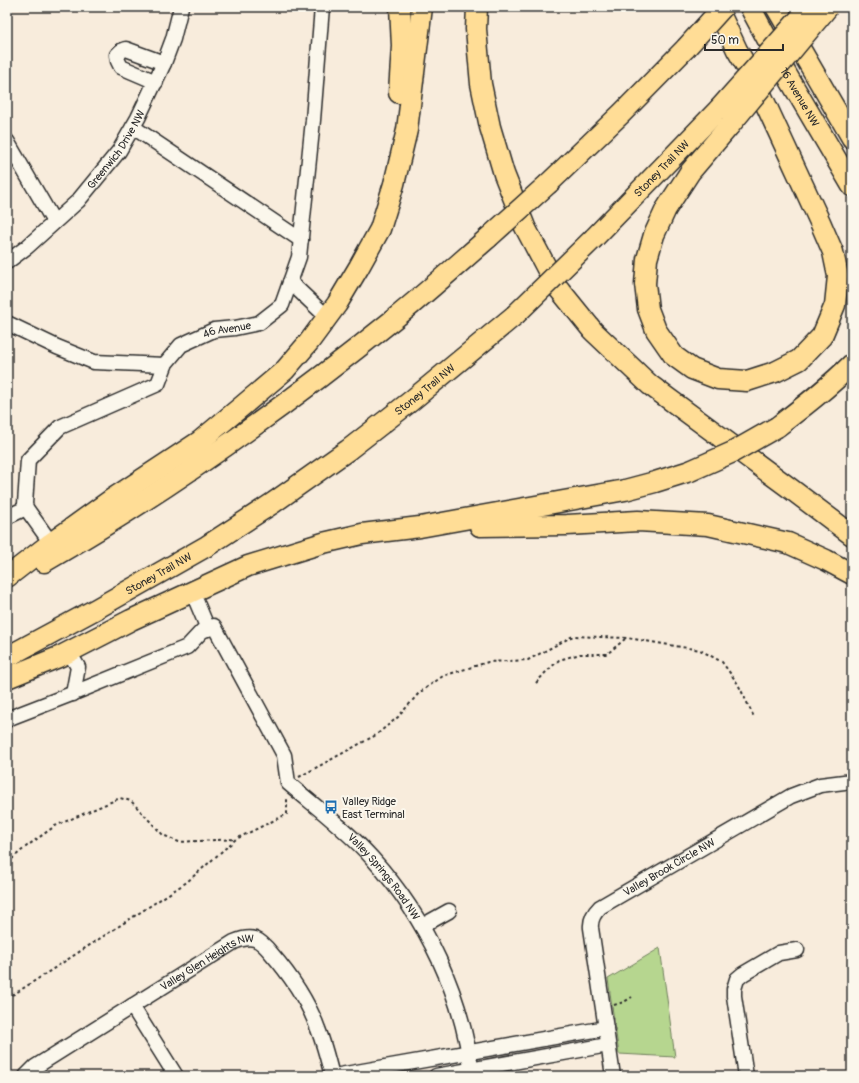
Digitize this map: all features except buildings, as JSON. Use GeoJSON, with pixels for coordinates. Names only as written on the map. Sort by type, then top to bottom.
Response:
{"type":"FeatureCollection","features":[{"type":"Feature","properties":{"kind":"highway"},"geometry":{"type":"LineString","coordinates":[[394,184],[402,46],[400,7]]}},
{"type":"Feature","properties":{"kind":"highway"},"geometry":{"type":"LineString","coordinates":[[7,577],[51,542],[112,499],[200,441],[218,427],[285,370],[309,342],[337,304],[380,229],[394,184],[407,130],[422,7]]}},
{"type":"Feature","properties":{"kind":"highway"},"geometry":{"type":"LineString","coordinates":[[477,7],[476,29],[481,84],[490,127],[504,174],[525,228],[555,284],[593,332],[650,385],[852,535]]}},
{"type":"Feature","properties":{"kind":"highway"},"geometry":{"type":"LineString","coordinates":[[718,7],[737,50],[754,79],[820,222],[833,252],[838,276],[836,305],[822,336],[799,360],[775,372],[747,381],[718,379],[692,369],[674,356],[656,330],[648,309],[645,284],[647,259],[654,235],[666,209],[725,117],[828,7]]}},
{"type":"Feature","properties":{"kind":"highway"},"geometry":{"type":"LineString","coordinates":[[7,583],[129,511],[232,442],[317,379],[388,323],[488,238],[549,183],[622,113],[686,48],[723,7]]}},
{"type":"Feature","properties":{"kind":"highway","name":"16 Avenue NW"},"geometry":{"type":"LineString","coordinates":[[750,7],[784,70],[852,186]]}},
{"type":"Feature","properties":{"kind":"highway"},"geometry":{"type":"LineString","coordinates":[[776,7],[852,138]]}},
{"type":"Feature","properties":{"kind":"highway","name":"Stoney Trail NW"},"geometry":{"type":"LineString","coordinates":[[7,657],[208,546],[273,503],[348,450],[411,401],[515,314],[594,238],[725,117],[780,42],[810,7]]}},
{"type":"Feature","properties":{"kind":"highway"},"geometry":{"type":"LineString","coordinates":[[7,678],[69,652],[192,591],[248,566],[322,543],[362,534],[420,527],[625,490],[690,471],[733,452],[777,427],[832,383],[852,364]]}},
{"type":"Feature","properties":{"kind":"highway"},"geometry":{"type":"LineString","coordinates":[[420,527],[567,525],[638,521],[708,525],[788,543],[826,560],[852,574]]}},
{"type":"Feature","properties":{"kind":"street","name":"Greenwich Drive NW"},"geometry":{"type":"LineString","coordinates":[[7,262],[27,247],[78,201],[96,181],[119,151],[156,82],[173,39],[182,7]]}},
{"type":"Feature","properties":{"kind":"street","name":"46 Avenue"},"geometry":{"type":"LineString","coordinates":[[26,508],[28,460],[60,427],[158,384],[166,363],[181,345],[214,330],[235,328],[259,322],[282,305],[299,257],[313,120],[322,7]]}},
{"type":"Feature","properties":{"kind":"street"},"geometry":{"type":"LineString","coordinates":[[156,82],[121,66],[117,55],[126,49],[164,63]]}},
{"type":"Feature","properties":{"kind":"street"},"geometry":{"type":"LineString","coordinates":[[133,127],[301,240]]}},
{"type":"Feature","properties":{"kind":"street"},"geometry":{"type":"LineString","coordinates":[[7,141],[54,222]]}},
{"type":"Feature","properties":{"kind":"street"},"geometry":{"type":"LineString","coordinates":[[290,282],[327,317]]}},
{"type":"Feature","properties":{"kind":"street"},"geometry":{"type":"LineString","coordinates":[[7,323],[94,362],[165,365]]}},
{"type":"Feature","properties":{"kind":"street"},"geometry":{"type":"LineString","coordinates":[[7,517],[26,508],[51,542]]}},
{"type":"Feature","properties":{"kind":"street"},"geometry":{"type":"LineString","coordinates":[[192,591],[208,629]]}},
{"type":"Feature","properties":{"kind":"street"},"geometry":{"type":"LineString","coordinates":[[7,720],[187,647],[202,631],[214,626],[284,755],[288,783]]}},
{"type":"Feature","properties":{"kind":"street"},"geometry":{"type":"LineString","coordinates":[[69,652],[78,667],[73,694]]}},
{"type":"Feature","properties":{"kind":"street","name":"Valley Brook Circle NW"},"geometry":{"type":"LineString","coordinates":[[613,1076],[590,923],[594,914],[600,907],[791,796],[820,785],[852,781]]}},
{"type":"Feature","properties":{"kind":"street","name":"Valley Springs Road NW"},"geometry":{"type":"LineString","coordinates":[[288,783],[330,818],[372,858],[398,890],[422,926],[448,978],[456,1000],[469,1052],[472,1073]]}},
{"type":"Feature","properties":{"kind":"street","name":"Valley Springs Road NW"},"geometry":{"type":"LineString","coordinates":[[422,926],[449,911]]}},
{"type":"Feature","properties":{"kind":"street","name":"Valley Glen Heights NW"},"geometry":{"type":"LineString","coordinates":[[26,1076],[35,1066],[234,942],[246,938],[261,942],[280,964],[299,991],[318,1027],[333,1076],[469,1052]]}},
{"type":"Feature","properties":{"kind":"street"},"geometry":{"type":"LineString","coordinates":[[746,1076],[734,996],[734,989],[737,979],[742,974],[779,953],[797,950]]}},
{"type":"Feature","properties":{"kind":"street"},"geometry":{"type":"LineString","coordinates":[[132,1006],[176,1076]]}},
{"type":"Feature","properties":{"kind":"street"},"geometry":{"type":"LineString","coordinates":[[469,1052],[606,1028]]}},
{"type":"Feature","properties":{"kind":"street"},"geometry":{"type":"LineString","coordinates":[[436,1076],[472,1073],[608,1045]]}},
{"type":"Feature","properties":{"kind":"path"},"geometry":{"type":"LineString","coordinates":[[7,998],[187,882],[236,839],[287,814],[288,783],[376,735],[398,717],[418,693],[443,676],[488,662],[528,660],[573,636],[626,638],[700,650],[722,662],[738,684],[754,717]]}},
{"type":"Feature","properties":{"kind":"path"},"geometry":{"type":"LineString","coordinates":[[536,683],[559,660],[580,654],[607,654],[626,638]]}},
{"type":"Feature","properties":{"kind":"path"},"geometry":{"type":"LineString","coordinates":[[7,863],[27,846],[55,826],[120,798],[131,801],[162,835],[179,842],[236,839]]}},
{"type":"Feature","properties":{"kind":"path"},"geometry":{"type":"LineString","coordinates":[[611,1006],[624,1002],[632,997]]}},
{"type":"Feature","properties":{"kind":"green space"},"geometry":{"type":"Polygon","coordinates":[[[660,948],[675,1057],[619,1054],[608,979],[660,948]]]}},
{"type":"Feature","properties":{"kind":"place","name":"Valley Ridge East Terminal"},"geometry":{"type":"Point","coordinates":[331,807]}}]}
